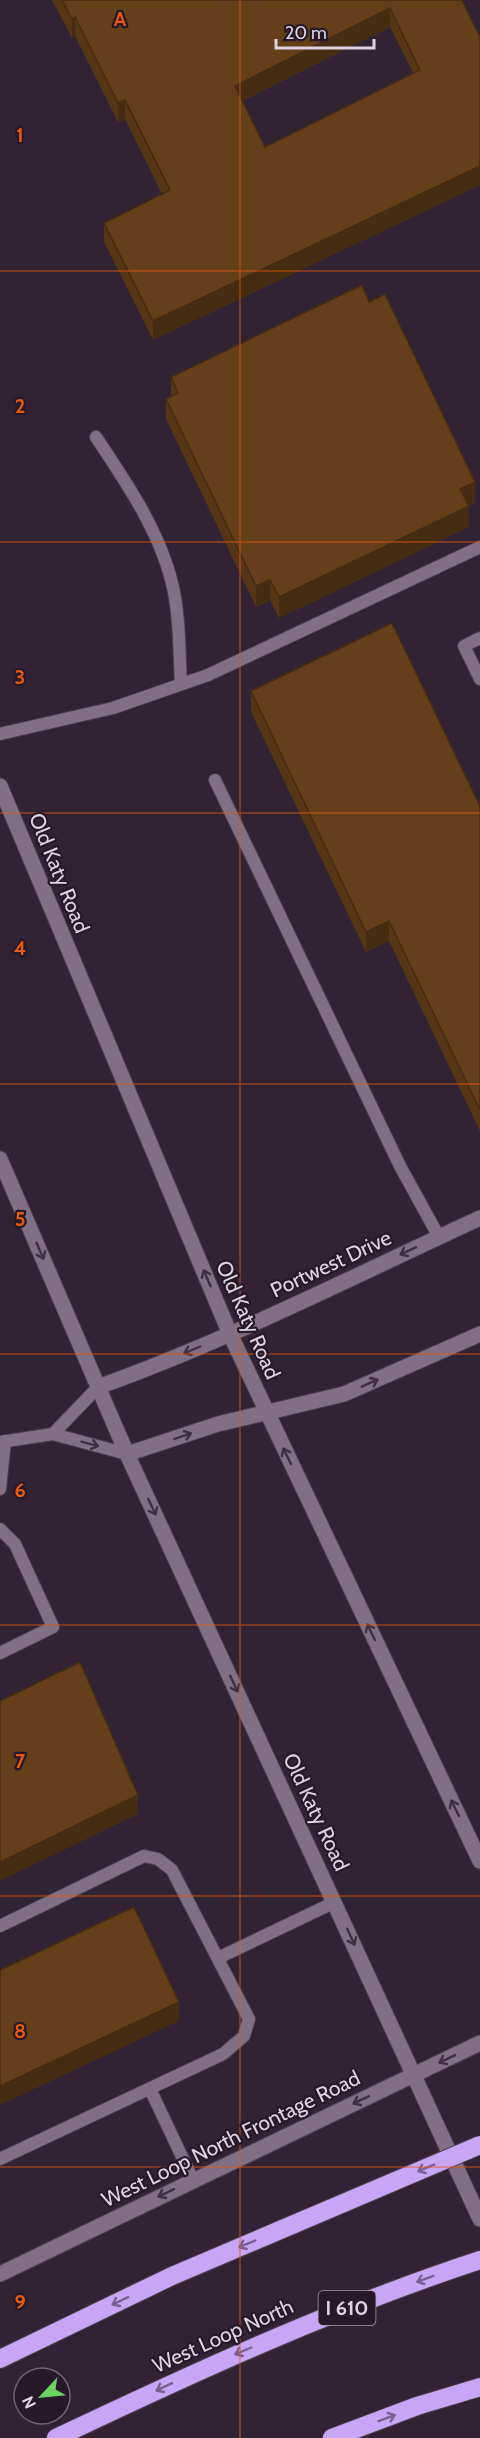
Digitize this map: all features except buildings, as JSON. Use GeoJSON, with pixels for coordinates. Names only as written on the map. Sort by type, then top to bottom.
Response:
{"type":"FeatureCollection","features":[{"type":"Feature","properties":{"kind":"highway"},"geometry":{"type":"LineString","coordinates":[[0,2359],[172,2276],[480,2145]]}},
{"type":"Feature","properties":{"kind":"highway","name":"West Loop North"},"geometry":{"type":"LineString","coordinates":[[57,2438],[217,2362],[323,2317],[480,2260]]}},
{"type":"Feature","properties":{"kind":"highway"},"geometry":{"type":"LineString","coordinates":[[332,2438],[417,2406],[480,2387]]}},
{"type":"Feature","properties":{"kind":"main road","name":"Old Katy Road"},"geometry":{"type":"LineString","coordinates":[[0,786],[230,1334],[480,1861]]}},
{"type":"Feature","properties":{"kind":"main road","name":"Old Katy Road"},"geometry":{"type":"LineString","coordinates":[[0,1159],[127,1454],[480,2219]]}},
{"type":"Feature","properties":{"kind":"main road","name":"Portwest Drive"},"geometry":{"type":"LineString","coordinates":[[98,1387],[230,1334],[480,1218]]}},
{"type":"Feature","properties":{"kind":"main road"},"geometry":{"type":"LineString","coordinates":[[127,1454],[218,1424],[344,1394],[480,1334]]}},
{"type":"Feature","properties":{"kind":"main road","name":"West Loop North Frontage Road"},"geometry":{"type":"LineString","coordinates":[[0,2274],[480,2043]]}},
{"type":"Feature","properties":{"kind":"lane"},"geometry":{"type":"LineString","coordinates":[[96,437],[129,486],[153,532],[172,583],[179,632],[181,684]]}},
{"type":"Feature","properties":{"kind":"lane"},"geometry":{"type":"LineString","coordinates":[[0,734],[113,708],[208,675],[480,547]]}},
{"type":"Feature","properties":{"kind":"lane"},"geometry":{"type":"LineString","coordinates":[[480,638],[464,646],[480,680]]}},
{"type":"Feature","properties":{"kind":"lane"},"geometry":{"type":"LineString","coordinates":[[215,780],[394,1155],[439,1237]]}},
{"type":"Feature","properties":{"kind":"lane"},"geometry":{"type":"LineString","coordinates":[[53,1434],[98,1387]]}},
{"type":"Feature","properties":{"kind":"lane"},"geometry":{"type":"LineString","coordinates":[[0,1490],[3,1442],[53,1434],[127,1454]]}},
{"type":"Feature","properties":{"kind":"lane"},"geometry":{"type":"LineString","coordinates":[[0,1529],[15,1544],[53,1627],[0,1653]]}},
{"type":"Feature","properties":{"kind":"lane"},"geometry":{"type":"LineString","coordinates":[[0,1926],[144,1856],[158,1858],[172,1870],[249,2019],[244,2036],[223,2054],[0,2159]]}},
{"type":"Feature","properties":{"kind":"lane"},"geometry":{"type":"LineString","coordinates":[[218,1958],[335,1902]]}},
{"type":"Feature","properties":{"kind":"lane"},"geometry":{"type":"LineString","coordinates":[[150,2089],[193,2180]]}}]}
